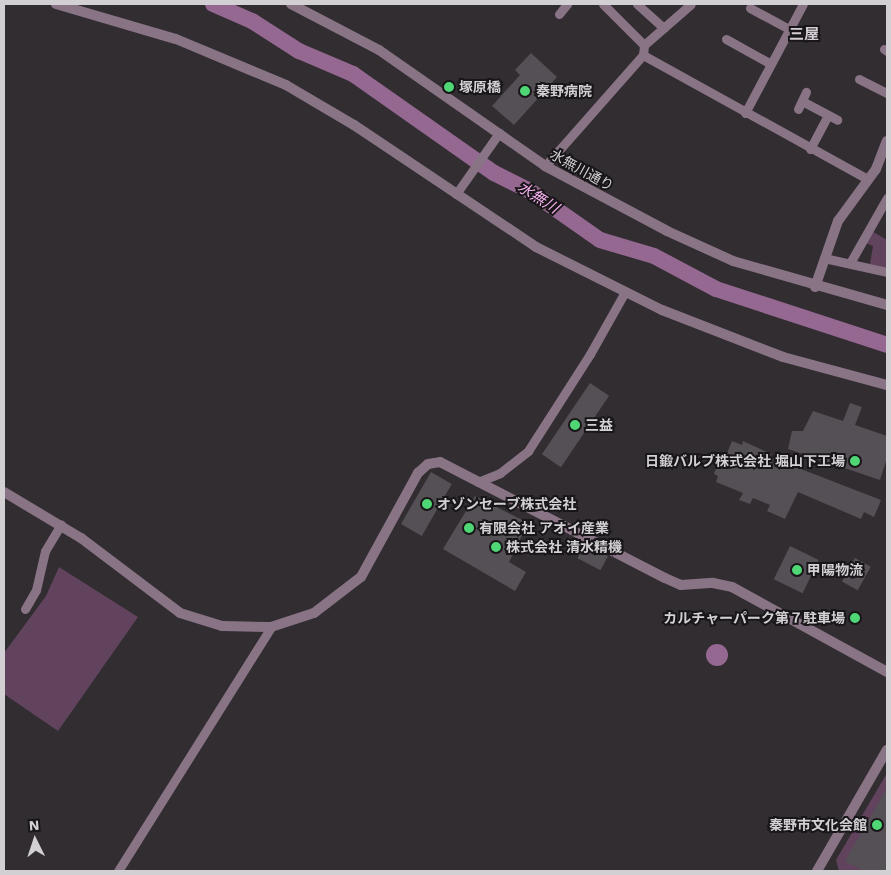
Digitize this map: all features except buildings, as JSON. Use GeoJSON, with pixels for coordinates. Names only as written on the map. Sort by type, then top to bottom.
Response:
{"type":"FeatureCollection","features":[{"type":"Feature","properties":{"kind":"street"},"geometry":{"type":"LineString","coordinates":[[56,4],[176,39],[286,85],[354,125],[536,247],[625,292],[720,335],[887,385]]}},
{"type":"Feature","properties":{"kind":"street","name":"水無川通り"},"geometry":{"type":"LineString","coordinates":[[291,4],[379,50],[545,166],[666,231],[733,261],[815,287],[887,305]]}},
{"type":"Feature","properties":{"kind":"street"},"geometry":{"type":"LineString","coordinates":[[559,14],[567,4]]}},
{"type":"Feature","properties":{"kind":"street"},"geometry":{"type":"LineString","coordinates":[[603,4],[643,50],[745,113],[868,179]]}},
{"type":"Feature","properties":{"kind":"street"},"geometry":{"type":"LineString","coordinates":[[637,4],[664,28]]}},
{"type":"Feature","properties":{"kind":"street"},"geometry":{"type":"LineString","coordinates":[[545,166],[643,50],[691,4]]}},
{"type":"Feature","properties":{"kind":"street"},"geometry":{"type":"LineString","coordinates":[[745,113],[803,4]]}},
{"type":"Feature","properties":{"kind":"street"},"geometry":{"type":"LineString","coordinates":[[750,8],[789,29]]}},
{"type":"Feature","properties":{"kind":"street"},"geometry":{"type":"LineString","coordinates":[[726,39],[771,64]]}},
{"type":"Feature","properties":{"kind":"street"},"geometry":{"type":"LineString","coordinates":[[859,80],[887,93]]}},
{"type":"Feature","properties":{"kind":"street"},"geometry":{"type":"LineString","coordinates":[[802,101],[837,120]]}},
{"type":"Feature","properties":{"kind":"street"},"geometry":{"type":"LineString","coordinates":[[810,149],[828,115]]}},
{"type":"Feature","properties":{"kind":"street"},"geometry":{"type":"LineString","coordinates":[[456,194],[499,133]]}},
{"type":"Feature","properties":{"kind":"street"},"geometry":{"type":"LineString","coordinates":[[815,287],[838,221],[885,159],[887,140]]}},
{"type":"Feature","properties":{"kind":"street"},"geometry":{"type":"LineString","coordinates":[[850,262],[887,198]]}},
{"type":"Feature","properties":{"kind":"street"},"geometry":{"type":"LineString","coordinates":[[824,258],[850,262],[887,272]]}},
{"type":"Feature","properties":{"kind":"street"},"geometry":{"type":"LineString","coordinates":[[478,482],[500,473],[528,451],[590,354],[625,292]]}},
{"type":"Feature","properties":{"kind":"street"},"geometry":{"type":"LineString","coordinates":[[4,492],[61,524],[180,613],[222,626],[271,627],[314,613],[361,577],[418,473],[428,464],[445,464],[673,582],[732,587],[887,672]]}},
{"type":"Feature","properties":{"kind":"street"},"geometry":{"type":"LineString","coordinates":[[25,609],[36,590],[45,551],[61,524]]}},
{"type":"Feature","properties":{"kind":"street"},"geometry":{"type":"LineString","coordinates":[[118,871],[271,627]]}},
{"type":"Feature","properties":{"kind":"street"},"geometry":{"type":"LineString","coordinates":[[817,871],[887,750]]}},
{"type":"Feature","properties":{"kind":"shaded area"},"geometry":{"type":"Polygon","coordinates":[[[870,230],[887,240],[887,269],[870,264],[873,246],[863,242],[870,230]]]}},
{"type":"Feature","properties":{"kind":"shaded area"},"geometry":{"type":"Polygon","coordinates":[[[59,567],[138,617],[58,731],[4,694],[4,653],[46,596],[59,567]]]}},
{"type":"Feature","properties":{"kind":"shaded area"},"geometry":{"type":"Polygon","coordinates":[[[713,644],[721,644],[728,651],[728,659],[721,666],[713,666],[706,659],[706,651],[713,644]]]}},
{"type":"Feature","properties":{"kind":"shaded area","name":"秦野市文化会館"},"geometry":{"type":"Polygon","coordinates":[[[887,773],[887,871],[839,871],[836,860],[887,773]]]}},
{"type":"Feature","properties":{"kind":"waterway","name":"水無川"},"geometry":{"type":"LineString","coordinates":[[213,4],[252,21],[299,51],[353,74],[494,173],[530,191],[600,240],[654,256],[716,289],[887,345]]}},
{"type":"Feature","properties":{"kind":"place","name":"塚原橋"},"geometry":{"type":"Point","coordinates":[449,87]}},
{"type":"Feature","properties":{"kind":"place","name":"秦野病院"},"geometry":{"type":"Point","coordinates":[525,91]}},
{"type":"Feature","properties":{"kind":"place","name":"三益"},"geometry":{"type":"Point","coordinates":[575,425]}},
{"type":"Feature","properties":{"kind":"place","name":"日鍛バルブ株式会社 堀山下工場"},"geometry":{"type":"Point","coordinates":[855,461]}},
{"type":"Feature","properties":{"kind":"place","name":"オゾンセーブ株式会社"},"geometry":{"type":"Point","coordinates":[427,504]}},
{"type":"Feature","properties":{"kind":"place","name":"有限会社 アオイ産業"},"geometry":{"type":"Point","coordinates":[469,528]}},
{"type":"Feature","properties":{"kind":"place","name":"株式会社 清水精機"},"geometry":{"type":"Point","coordinates":[496,547]}},
{"type":"Feature","properties":{"kind":"place","name":"甲陽物流"},"geometry":{"type":"Point","coordinates":[797,570]}},
{"type":"Feature","properties":{"kind":"place","name":"カルチャーパーク第７駐車場"},"geometry":{"type":"Point","coordinates":[855,618]}},
{"type":"Feature","properties":{"kind":"place","name":"秦野市文化会館"},"geometry":{"type":"Point","coordinates":[877,825]}},
{"type":"Feature","properties":{"kind":"district","name":"三屋"},"geometry":{"type":"Point","coordinates":[804,35]}}]}
